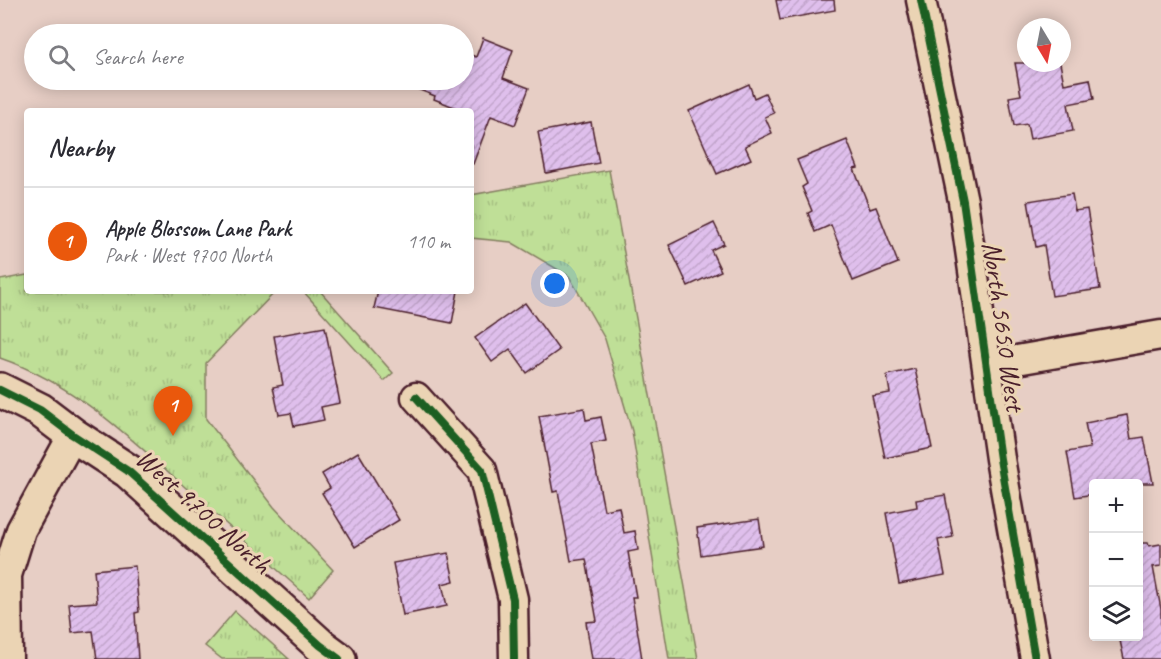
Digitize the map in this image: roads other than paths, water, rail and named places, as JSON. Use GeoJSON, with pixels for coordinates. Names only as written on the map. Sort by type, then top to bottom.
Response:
{"type":"FeatureCollection","features":[{"type":"Feature","properties":{"kind":"street","name":"North 5650 West"},"geometry":{"type":"LineString","coordinates":[[921,0],[963,201],[1000,459],[1035,659]]}},
{"type":"Feature","properties":{"kind":"street"},"geometry":{"type":"LineString","coordinates":[[988,365],[1161,335]]}},
{"type":"Feature","properties":{"kind":"street","name":"West 9700 North"},"geometry":{"type":"LineString","coordinates":[[0,390],[40,410],[128,471],[320,645],[339,659]]}},
{"type":"Feature","properties":{"kind":"street"},"geometry":{"type":"LineString","coordinates":[[416,397],[482,470],[513,599],[514,659]]}},
{"type":"Feature","properties":{"kind":"street"},"geometry":{"type":"LineString","coordinates":[[8,659],[7,575],[21,530],[73,435]]}},
{"type":"Feature","properties":{"kind":"place","name":"Apple Blossom Lane Park"},"geometry":{"type":"Point","coordinates":[173,436]}}]}
